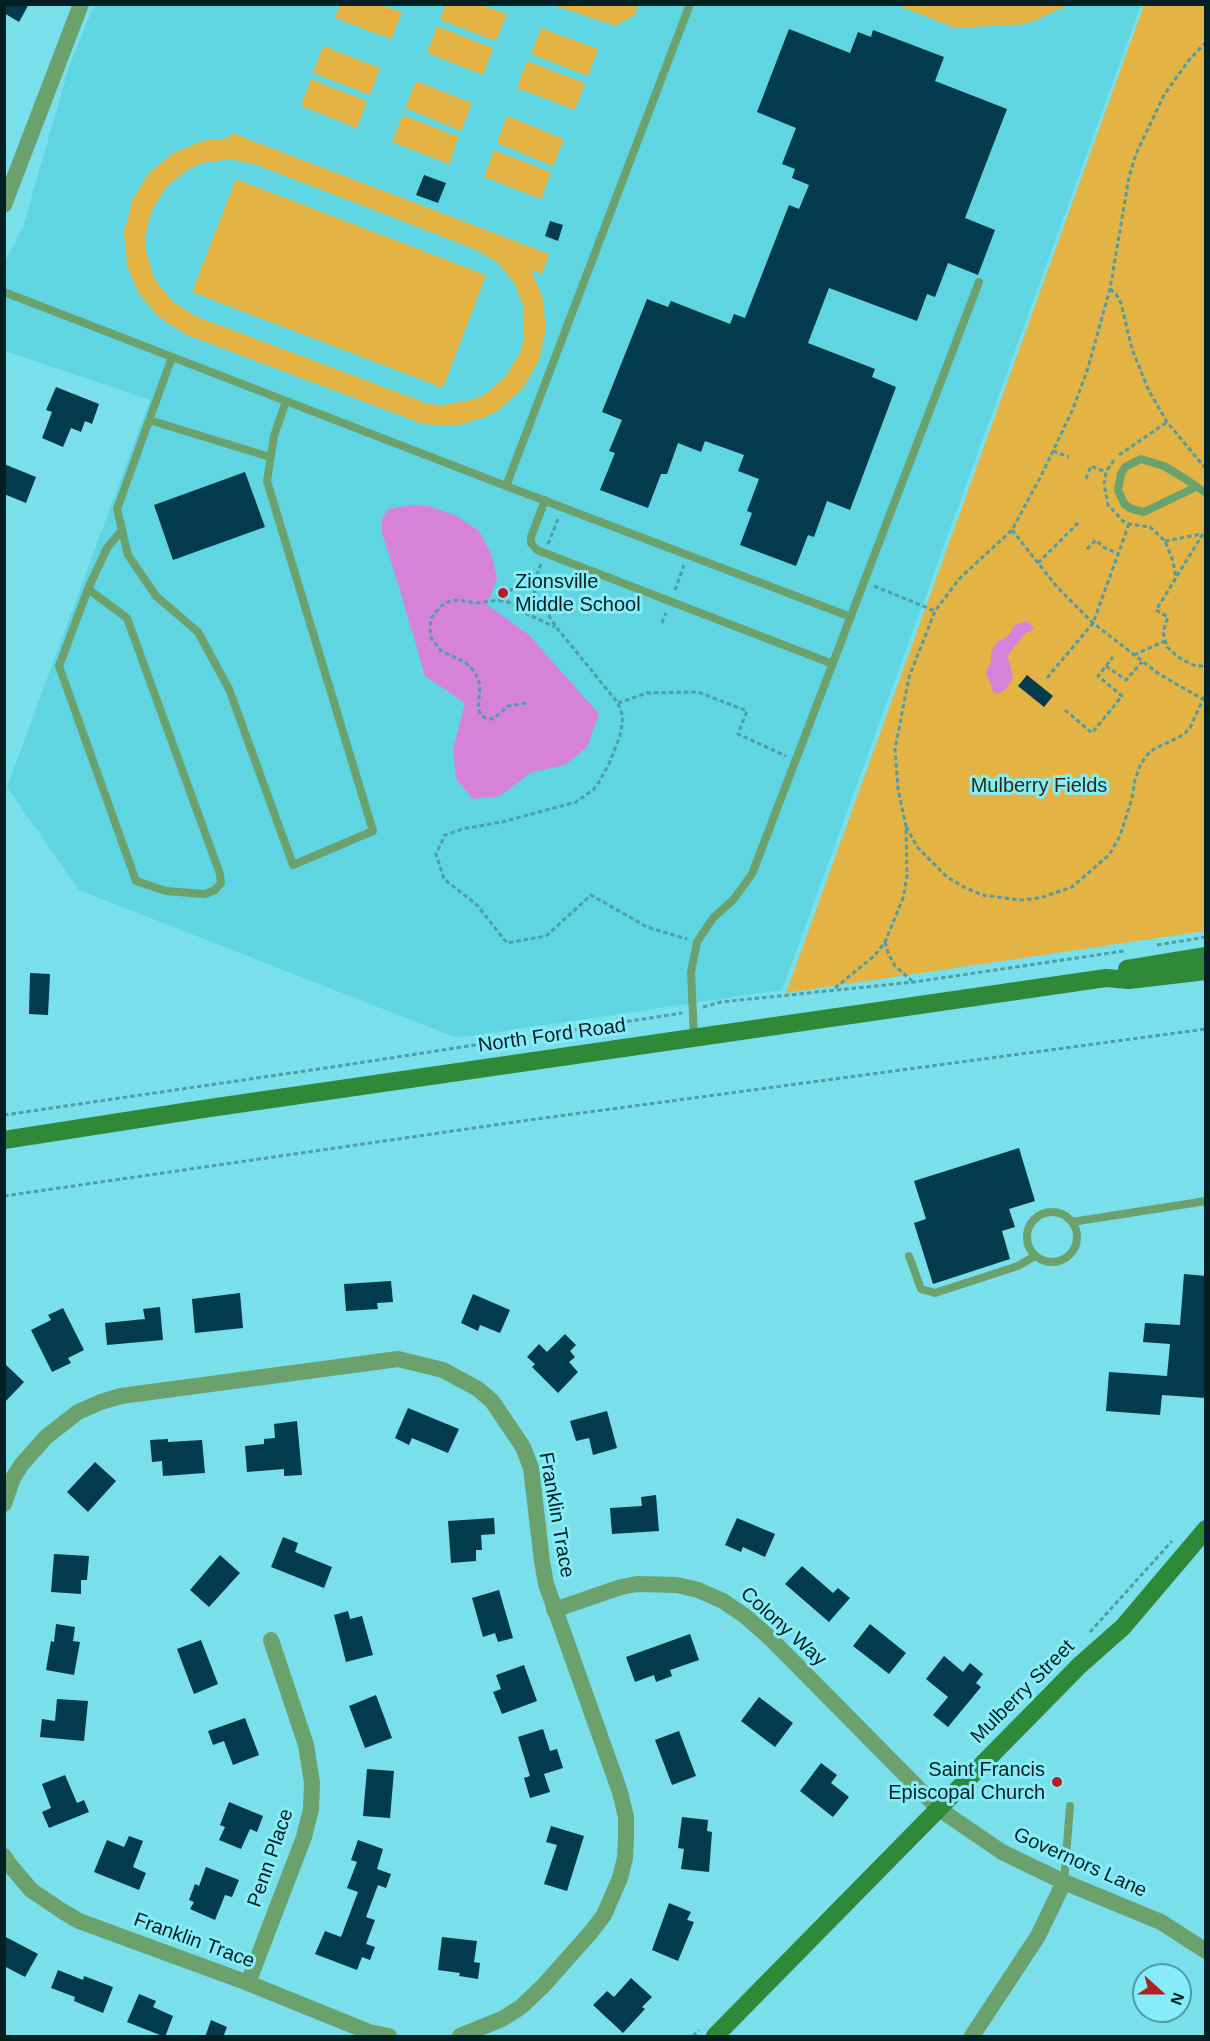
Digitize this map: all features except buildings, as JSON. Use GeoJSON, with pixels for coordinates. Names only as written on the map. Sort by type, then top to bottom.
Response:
{"type":"FeatureCollection","features":[{"type":"Feature","properties":{"kind":"main road","name":"North Ford Road"},"geometry":{"type":"LineString","coordinates":[[1106,978],[1127,968],[1206,956]]}},
{"type":"Feature","properties":{"kind":"main road","name":"North Ford Road"},"geometry":{"type":"LineString","coordinates":[[4,1140],[145,1117],[1106,978],[1129,980],[1206,971]]}},
{"type":"Feature","properties":{"kind":"main road","name":"Mulberry Street"},"geometry":{"type":"LineString","coordinates":[[715,2037],[1080,1665],[1123,1627],[1206,1529]]}},
{"type":"Feature","properties":{"kind":"street"},"geometry":{"type":"LineString","coordinates":[[4,205],[81,4]]}},
{"type":"Feature","properties":{"kind":"street","name":"Franklin Trace"},"geometry":{"type":"LineString","coordinates":[[4,1504],[13,1478],[32,1450],[62,1423],[78,1412],[101,1402],[132,1395],[398,1359],[443,1370],[461,1378],[492,1401],[523,1447],[531,1468],[542,1561],[554,1610],[620,1792],[626,1817],[625,1858],[620,1878],[604,1915],[544,1985],[521,2007],[502,2019],[460,2037]]}},
{"type":"Feature","properties":{"kind":"street","name":"Colony Way"},"geometry":{"type":"LineString","coordinates":[[554,1610],[621,1587],[637,1584],[677,1585],[698,1590],[723,1601],[769,1637],[939,1809]]}},
{"type":"Feature","properties":{"kind":"street","name":"Penn Place"},"geometry":{"type":"LineString","coordinates":[[248,1983],[304,1837],[311,1800],[312,1783],[306,1745],[271,1640]]}},
{"type":"Feature","properties":{"kind":"street","name":"Governors Lane"},"geometry":{"type":"LineString","coordinates":[[939,1809],[1002,1852],[1064,1882],[1161,1922],[1206,1951]]}},
{"type":"Feature","properties":{"kind":"street","name":"Franklin Trace"},"geometry":{"type":"LineString","coordinates":[[4,1856],[31,1890],[43,1900],[79,1921],[248,1983],[369,2032],[389,2037]]}},
{"type":"Feature","properties":{"kind":"street"},"geometry":{"type":"LineString","coordinates":[[972,2037],[1038,1936],[1064,1882]]}},
{"type":"Feature","properties":{"kind":"lane"},"geometry":{"type":"LineString","coordinates":[[506,486],[690,4]]}},
{"type":"Feature","properties":{"kind":"lane"},"geometry":{"type":"LineString","coordinates":[[694,1039],[691,972],[697,942],[713,918],[733,900],[752,874],[979,282]]}},
{"type":"Feature","properties":{"kind":"lane"},"geometry":{"type":"LineString","coordinates":[[4,292],[851,617]]}},
{"type":"Feature","properties":{"kind":"lane"},"geometry":{"type":"LineString","coordinates":[[171,357],[117,509],[128,555],[156,596],[198,632],[228,689],[293,865],[373,831],[267,481],[273,436],[286,401]]}},
{"type":"Feature","properties":{"kind":"lane"},"geometry":{"type":"LineString","coordinates":[[149,420],[270,457]]}},
{"type":"Feature","properties":{"kind":"lane"},"geometry":{"type":"LineString","coordinates":[[1196,487],[1144,512],[1125,505],[1118,490],[1125,467],[1141,459],[1164,466],[1206,493]]}},
{"type":"Feature","properties":{"kind":"lane"},"geometry":{"type":"LineString","coordinates":[[545,500],[531,537],[531,543],[537,550],[833,664]]}},
{"type":"Feature","properties":{"kind":"lane"},"geometry":{"type":"LineString","coordinates":[[88,589],[127,618],[220,874],[221,883],[215,890],[205,894],[166,891],[136,881],[59,666],[88,589],[107,548],[122,530]]}},
{"type":"Feature","properties":{"kind":"lane"},"geometry":{"type":"LineString","coordinates":[[1072,1222],[1206,1201]]}},
{"type":"Feature","properties":{"kind":"lane"},"geometry":{"type":"LineString","coordinates":[[1050,1212],[1066,1216],[1072,1222],[1077,1237],[1072,1253],[1058,1262],[1042,1261],[1035,1256],[1030,1249],[1027,1233],[1030,1225],[1035,1219],[1050,1212]]}},
{"type":"Feature","properties":{"kind":"lane"},"geometry":{"type":"LineString","coordinates":[[909,1257],[921,1289],[935,1293],[1018,1266],[1035,1256]]}},
{"type":"Feature","properties":{"kind":"lane"},"geometry":{"type":"LineString","coordinates":[[1064,1882],[1070,1806]]}},
{"type":"Feature","properties":{"kind":"path"},"geometry":{"type":"LineString","coordinates":[[834,989],[859,970],[885,942],[903,898],[907,876],[906,826],[898,789],[895,749],[909,677],[935,611],[959,579],[981,561],[1011,530],[1072,411],[1087,371],[1110,289],[1129,177],[1136,154],[1164,95],[1189,60],[1206,42]]}},
{"type":"Feature","properties":{"kind":"path"},"geometry":{"type":"LineString","coordinates":[[1110,289],[1121,303],[1132,349],[1148,389],[1167,422],[1206,469]]}},
{"type":"Feature","properties":{"kind":"path"},"geometry":{"type":"LineString","coordinates":[[1167,422],[1112,461],[1106,472],[1104,484],[1108,505],[1114,514],[1129,524],[1150,527],[1165,541],[1173,561],[1176,578]]}},
{"type":"Feature","properties":{"kind":"path"},"geometry":{"type":"LineString","coordinates":[[1053,451],[1069,458]]}},
{"type":"Feature","properties":{"kind":"path"},"geometry":{"type":"LineString","coordinates":[[1086,479],[1091,466],[1106,472]]}},
{"type":"Feature","properties":{"kind":"path"},"geometry":{"type":"LineString","coordinates":[[499,600],[528,578],[536,577],[558,519],[559,505]]}},
{"type":"Feature","properties":{"kind":"path"},"geometry":{"type":"LineString","coordinates":[[1038,563],[1078,523]]}},
{"type":"Feature","properties":{"kind":"path"},"geometry":{"type":"LineString","coordinates":[[1047,678],[1093,623],[1129,524]]}},
{"type":"Feature","properties":{"kind":"path"},"geometry":{"type":"LineString","coordinates":[[1206,529],[1156,610],[1168,617],[1163,632],[1170,651],[1196,666],[1206,666]]}},
{"type":"Feature","properties":{"kind":"path"},"geometry":{"type":"LineString","coordinates":[[1011,530],[1057,587],[1093,623],[1142,662],[1180,688],[1205,700]]}},
{"type":"Feature","properties":{"kind":"path"},"geometry":{"type":"LineString","coordinates":[[1165,541],[1202,534]]}},
{"type":"Feature","properties":{"kind":"path"},"geometry":{"type":"LineString","coordinates":[[1087,549],[1096,540],[1103,547],[1119,554]]}},
{"type":"Feature","properties":{"kind":"path"},"geometry":{"type":"LineString","coordinates":[[662,623],[688,555]]}},
{"type":"Feature","properties":{"kind":"path"},"geometry":{"type":"LineString","coordinates":[[531,579],[536,596],[557,628],[618,703],[623,717],[620,736],[609,764],[594,789],[576,802],[502,822],[462,829],[445,836],[436,854],[444,879],[477,905],[507,944],[546,936],[591,895],[647,927],[697,942]]}},
{"type":"Feature","properties":{"kind":"path"},"geometry":{"type":"LineString","coordinates":[[874,586],[935,611]]}},
{"type":"Feature","properties":{"kind":"path"},"geometry":{"type":"LineString","coordinates":[[526,703],[508,706],[493,718],[485,718],[478,710],[480,685],[472,668],[441,651],[431,638],[431,618],[441,606],[448,602],[458,600],[477,603],[499,600],[512,603],[523,612],[557,628]]}},
{"type":"Feature","properties":{"kind":"path"},"geometry":{"type":"LineString","coordinates":[[1134,656],[1165,641]]}},
{"type":"Feature","properties":{"kind":"path"},"geometry":{"type":"LineString","coordinates":[[1065,711],[1092,733],[1122,696],[1098,676],[1113,657]]}},
{"type":"Feature","properties":{"kind":"path"},"geometry":{"type":"LineString","coordinates":[[1106,666],[1126,680],[1142,662]]}},
{"type":"Feature","properties":{"kind":"path"},"geometry":{"type":"LineString","coordinates":[[618,703],[647,693],[698,692],[747,711],[738,734],[795,761]]}},
{"type":"Feature","properties":{"kind":"path"},"geometry":{"type":"LineString","coordinates":[[906,826],[918,848],[947,877],[964,888],[982,895],[1021,900],[1058,893],[1084,878],[1108,855],[1124,827],[1140,766],[1154,749],[1183,735],[1190,728],[1205,700],[1206,692]]}},
{"type":"Feature","properties":{"kind":"path"},"geometry":{"type":"LineString","coordinates":[[1151,946],[1206,937]]}},
{"type":"Feature","properties":{"kind":"path"},"geometry":{"type":"LineString","coordinates":[[885,942],[895,966],[914,982]]}},
{"type":"Feature","properties":{"kind":"path"},"geometry":{"type":"LineString","coordinates":[[721,1002],[914,982],[1129,950]]}},
{"type":"Feature","properties":{"kind":"path"},"geometry":{"type":"LineString","coordinates":[[4,1115],[673,1015]]}},
{"type":"Feature","properties":{"kind":"path"},"geometry":{"type":"LineString","coordinates":[[4,1196],[552,1117],[1206,1029]]}},
{"type":"Feature","properties":{"kind":"shaded area","name":"Zionsville Middle School"},"geometry":{"type":"Polygon","coordinates":[[[94,5],[1141,5],[782,990],[457,1038],[79,890],[7,787],[150,400],[5,351],[4,264],[23,227],[69,67],[94,5]]]}},
{"type":"Feature","properties":{"kind":"shaded area"},"geometry":{"type":"Polygon","coordinates":[[[411,505],[428,506],[455,515],[479,531],[491,554],[497,578],[487,605],[528,634],[599,714],[587,747],[565,765],[532,772],[500,796],[473,799],[456,779],[453,749],[465,703],[425,676],[382,533],[382,518],[389,509],[411,505]]]}},
{"type":"Feature","properties":{"kind":"shaded area"},"geometry":{"type":"Polygon","coordinates":[[[1026,621],[1034,627],[1010,652],[1008,657],[1013,678],[1005,690],[997,694],[993,691],[986,672],[991,662],[991,652],[998,641],[1011,633],[1013,626],[1026,621]]]}},
{"type":"Feature","properties":{"kind":"green space"},"geometry":{"type":"Polygon","coordinates":[[[340,5],[381,5],[402,12],[391,39],[335,18],[340,5]]]}},
{"type":"Feature","properties":{"kind":"green space"},"geometry":{"type":"Polygon","coordinates":[[[445,5],[481,5],[507,14],[496,41],[440,20],[445,5]]]}},
{"type":"Feature","properties":{"kind":"green space"},"geometry":{"type":"Polygon","coordinates":[[[553,5],[638,5],[635,15],[615,26],[553,5]]]}},
{"type":"Feature","properties":{"kind":"green space"},"geometry":{"type":"Polygon","coordinates":[[[897,5],[1069,5],[1027,24],[955,28],[897,5]]]}},
{"type":"Feature","properties":{"kind":"green space","name":"Mulberry Fields"},"geometry":{"type":"Polygon","coordinates":[[[1144,5],[1205,5],[1205,931],[786,993],[1144,5]]]}},
{"type":"Feature","properties":{"kind":"green space"},"geometry":{"type":"Polygon","coordinates":[[[437,26],[493,48],[483,75],[427,53],[437,26]]]}},
{"type":"Feature","properties":{"kind":"green space"},"geometry":{"type":"Polygon","coordinates":[[[541,28],[598,49],[588,76],[531,54],[541,28]]]}},
{"type":"Feature","properties":{"kind":"green space"},"geometry":{"type":"Polygon","coordinates":[[[323,46],[380,68],[370,95],[313,73],[323,46]]]}},
{"type":"Feature","properties":{"kind":"green space"},"geometry":{"type":"Polygon","coordinates":[[[527,61],[585,83],[575,110],[517,88],[527,61]]]}},
{"type":"Feature","properties":{"kind":"green space"},"geometry":{"type":"Polygon","coordinates":[[[311,79],[367,101],[357,128],[301,106],[311,79]]]}},
{"type":"Feature","properties":{"kind":"green space"},"geometry":{"type":"Polygon","coordinates":[[[416,81],[472,103],[461,131],[405,108],[416,81]]]}},
{"type":"Feature","properties":{"kind":"green space"},"geometry":{"type":"Polygon","coordinates":[[[403,115],[459,137],[449,164],[392,142],[403,115]]]}},
{"type":"Feature","properties":{"kind":"green space"},"geometry":{"type":"Polygon","coordinates":[[[507,116],[564,139],[553,166],[497,143],[507,116]]]}},
{"type":"Feature","properties":{"kind":"green space"},"geometry":{"type":"Polygon","coordinates":[[[232,133],[549,254],[542,274],[531,270],[542,296],[546,328],[539,360],[523,388],[500,409],[486,417],[455,426],[423,424],[187,335],[160,318],[139,294],[127,265],[124,233],[132,201],[148,174],[173,153],[202,141],[229,138],[232,133]],[[230,159],[202,163],[189,169],[167,186],[152,210],[145,237],[146,251],[154,278],[172,301],[195,316],[429,404],[443,405],[471,400],[484,395],[505,377],[520,353],[524,339],[524,310],[515,284],[497,262],[472,248],[257,165],[230,159]]]}},
{"type":"Feature","properties":{"kind":"green space"},"geometry":{"type":"Polygon","coordinates":[[[494,150],[551,172],[541,199],[484,177],[494,150]]]}},
{"type":"Feature","properties":{"kind":"green space"},"geometry":{"type":"Polygon","coordinates":[[[236,179],[486,275],[443,388],[192,292],[236,179]]]}},
{"type":"Feature","properties":{"kind":"place","name":"Zionsville Middle School"},"geometry":{"type":"Point","coordinates":[503,593]}},
{"type":"Feature","properties":{"kind":"place","name":"Saint Francis Episcopal Church"},"geometry":{"type":"Point","coordinates":[1057,1782]}}]}
